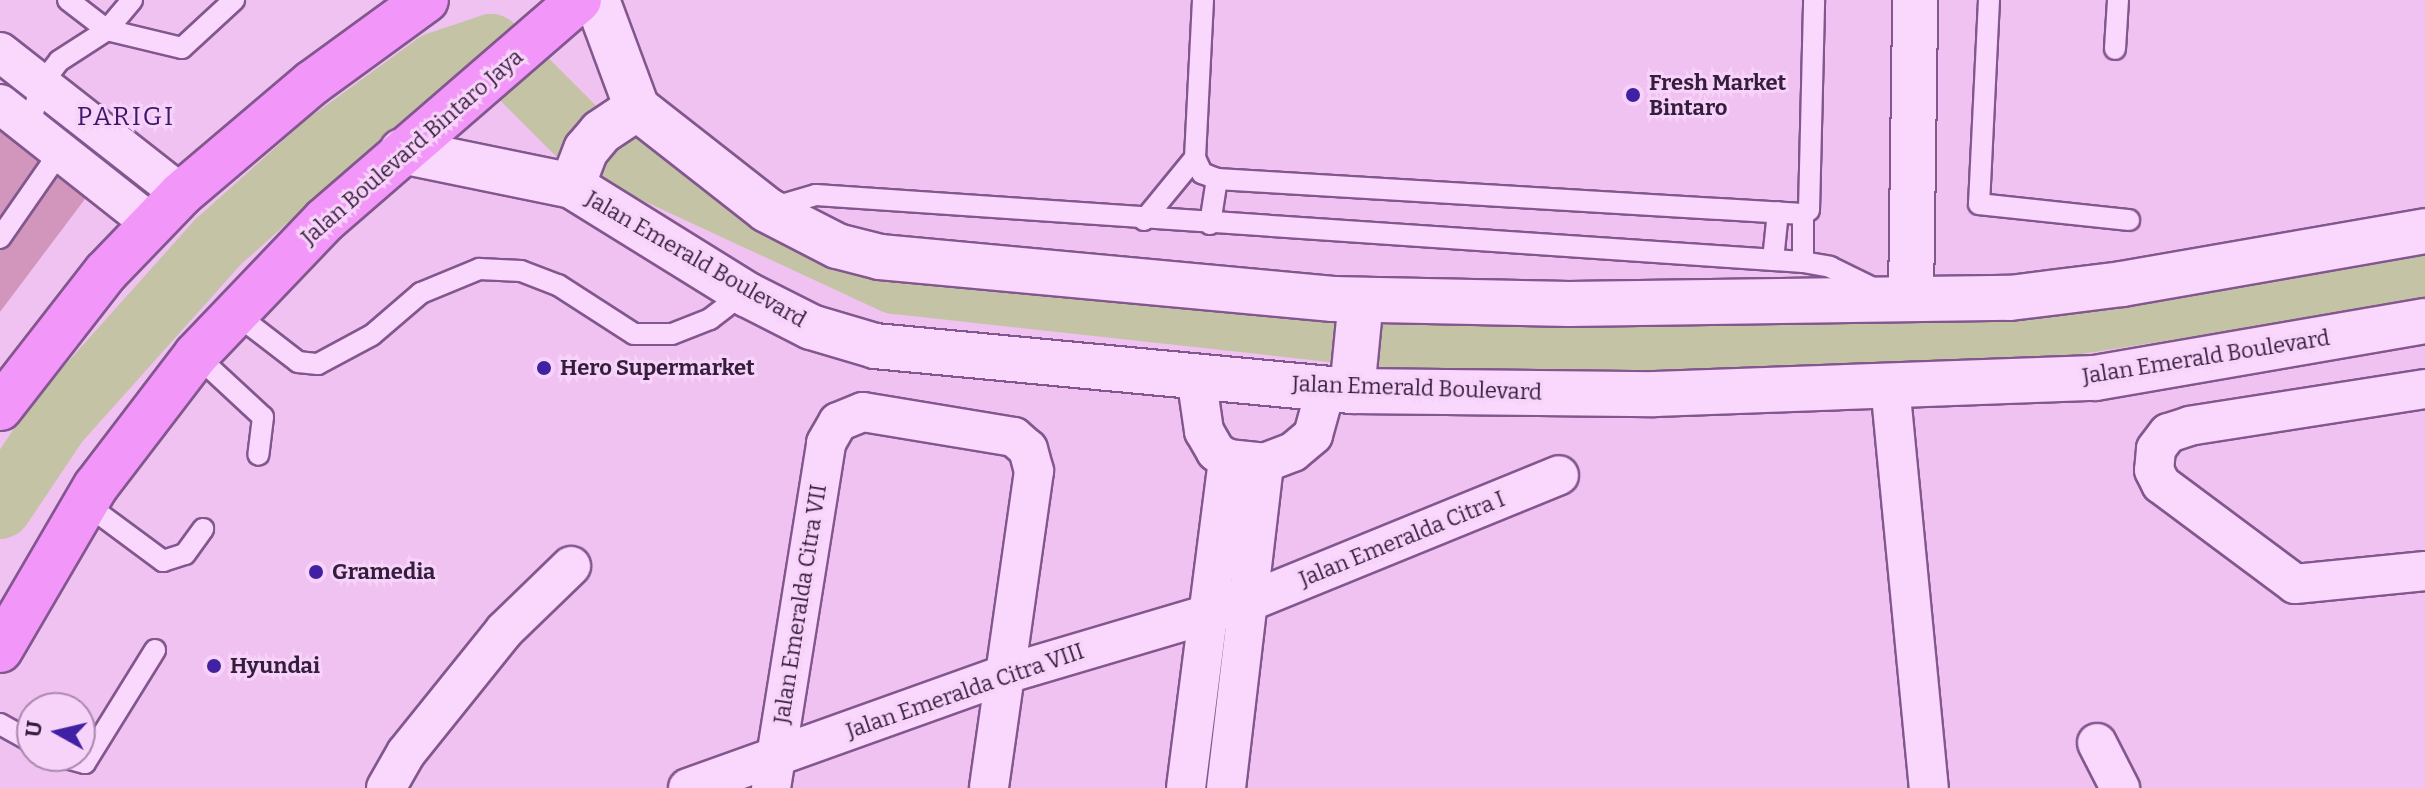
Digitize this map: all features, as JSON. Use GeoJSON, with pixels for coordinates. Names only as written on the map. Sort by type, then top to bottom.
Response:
{"type":"FeatureCollection","features":[{"type":"Feature","properties":{"kind":"main road"},"geometry":{"type":"LineString","coordinates":[[597,0],[628,113],[767,210],[837,246],[880,257],[1346,312],[2010,298],[2122,284],[2425,231]]}},
{"type":"Feature","properties":{"kind":"main road"},"geometry":{"type":"LineString","coordinates":[[1902,299],[1915,0]]}},
{"type":"Feature","properties":{"kind":"main road"},"geometry":{"type":"LineString","coordinates":[[0,408],[106,272],[167,209],[312,83],[410,13]]}},
{"type":"Feature","properties":{"kind":"main road","name":"Jalan Boulevard Bintaro Jaya"},"geometry":{"type":"LineString","coordinates":[[0,650],[86,504],[196,355],[325,220],[565,13]]}},
{"type":"Feature","properties":{"kind":"main road"},"geometry":{"type":"LineString","coordinates":[[574,178],[593,141],[628,113]]}},
{"type":"Feature","properties":{"kind":"main road","name":"Jalan Emerald Boulevard"},"geometry":{"type":"LineString","coordinates":[[402,151],[574,178],[745,292],[811,327],[875,346],[1196,376],[1655,394],[2095,378],[2425,321]]}},
{"type":"Feature","properties":{"kind":"main road"},"geometry":{"type":"LineString","coordinates":[[1339,382],[1346,312]]}},
{"type":"Feature","properties":{"kind":"street"},"geometry":{"type":"LineString","coordinates":[[0,52],[87,119],[167,209]]}},
{"type":"Feature","properties":{"kind":"street"},"geometry":{"type":"LineString","coordinates":[[14,115],[51,164],[167,209]]}},
{"type":"Feature","properties":{"kind":"street"},"geometry":{"type":"LineString","coordinates":[[1196,376],[1204,431],[1216,452],[1246,461],[1293,452],[1313,435],[1339,382]]}},
{"type":"Feature","properties":{"kind":"street"},"geometry":{"type":"LineString","coordinates":[[1890,385],[1929,788]]}},
{"type":"Feature","properties":{"kind":"street"},"geometry":{"type":"LineString","coordinates":[[2425,389],[2190,426],[2168,433],[2156,449],[2154,470],[2161,484],[2295,584],[2425,571]]}},
{"type":"Feature","properties":{"kind":"street","name":"Jalan Emeralda Citra VII"},"geometry":{"type":"LineString","coordinates":[[773,772],[826,443],[838,422],[863,412],[1014,437],[1028,449],[1034,471],[1006,674]]}},
{"type":"Feature","properties":{"kind":"street"},"geometry":{"type":"LineString","coordinates":[[1226,788],[1246,603],[1246,461]]}},
{"type":"Feature","properties":{"kind":"street"},"geometry":{"type":"LineString","coordinates":[[1186,788],[1206,614],[1246,461]]}},
{"type":"Feature","properties":{"kind":"street","name":"Jalan Emeralda Citra I"},"geometry":{"type":"LineString","coordinates":[[1246,603],[1559,475]]}},
{"type":"Feature","properties":{"kind":"street"},"geometry":{"type":"LineString","coordinates":[[386,788],[406,753],[505,630],[571,566]]}},
{"type":"Feature","properties":{"kind":"street","name":"Jalan Emeralda Citra VIII"},"geometry":{"type":"LineString","coordinates":[[688,788],[773,772],[1006,674],[1246,603]]}},
{"type":"Feature","properties":{"kind":"street"},"geometry":{"type":"LineString","coordinates":[[989,788],[1006,674]]}},
{"type":"Feature","properties":{"kind":"street"},"geometry":{"type":"LineString","coordinates":[[2097,743],[2120,788]]}},
{"type":"Feature","properties":{"kind":"lane"},"geometry":{"type":"LineString","coordinates":[[68,0],[107,30],[182,48],[234,0]]}},
{"type":"Feature","properties":{"kind":"lane"},"geometry":{"type":"LineString","coordinates":[[14,115],[59,61],[107,30],[132,0]]}},
{"type":"Feature","properties":{"kind":"lane"},"geometry":{"type":"LineString","coordinates":[[1203,0],[1195,158],[1202,173],[1217,179],[1803,214],[1809,210],[1814,0]]}},
{"type":"Feature","properties":{"kind":"lane"},"geometry":{"type":"LineString","coordinates":[[1989,0],[1979,204],[2129,220]]}},
{"type":"Feature","properties":{"kind":"lane"},"geometry":{"type":"LineString","coordinates":[[2115,49],[2118,0]]}},
{"type":"Feature","properties":{"kind":"lane"},"geometry":{"type":"LineString","coordinates":[[0,238],[51,164],[87,119]]}},
{"type":"Feature","properties":{"kind":"lane"},"geometry":{"type":"LineString","coordinates":[[1144,220],[1195,158]]}},
{"type":"Feature","properties":{"kind":"lane"},"geometry":{"type":"LineString","coordinates":[[1210,224],[1217,179]]}},
{"type":"Feature","properties":{"kind":"lane"},"geometry":{"type":"LineString","coordinates":[[767,210],[816,195],[1144,220],[1803,262],[1860,278],[1902,299]]}},
{"type":"Feature","properties":{"kind":"lane"},"geometry":{"type":"LineString","coordinates":[[1773,260],[1778,212]]}},
{"type":"Feature","properties":{"kind":"lane"},"geometry":{"type":"LineString","coordinates":[[1803,214],[1803,262]]}},
{"type":"Feature","properties":{"kind":"lane"},"geometry":{"type":"LineString","coordinates":[[236,314],[298,362],[318,364],[372,335],[421,293],[479,269],[521,271],[558,285],[634,334],[672,334],[697,324],[745,292]]}},
{"type":"Feature","properties":{"kind":"lane"},"geometry":{"type":"LineString","coordinates":[[196,355],[263,417],[258,455]]}},
{"type":"Feature","properties":{"kind":"lane"},"geometry":{"type":"LineString","coordinates":[[86,504],[163,561],[185,554],[203,529]]}},
{"type":"Feature","properties":{"kind":"lane"},"geometry":{"type":"LineString","coordinates":[[96,745],[155,650]]}},
{"type":"Feature","properties":{"kind":"shaded area"},"geometry":{"type":"Polygon","coordinates":[[[0,128],[88,195],[0,312],[0,128]]]}},
{"type":"Feature","properties":{"kind":"waterway"},"geometry":{"type":"LineString","coordinates":[[0,507],[57,422],[218,242],[326,145],[437,64],[491,46],[582,137],[895,282],[1459,344],[1958,341],[2425,268]]}},
{"type":"Feature","properties":{"kind":"place","name":"Fresh Market Bintaro"},"geometry":{"type":"Point","coordinates":[1633,95]}},
{"type":"Feature","properties":{"kind":"place","name":"Hero Supermarket"},"geometry":{"type":"Point","coordinates":[544,368]}},
{"type":"Feature","properties":{"kind":"place","name":"Gramedia"},"geometry":{"type":"Point","coordinates":[316,572]}},
{"type":"Feature","properties":{"kind":"place","name":"Hyundai"},"geometry":{"type":"Point","coordinates":[214,666]}},
{"type":"Feature","properties":{"kind":"district","name":"PARIGI"},"geometry":{"type":"Point","coordinates":[126,117]}}]}
